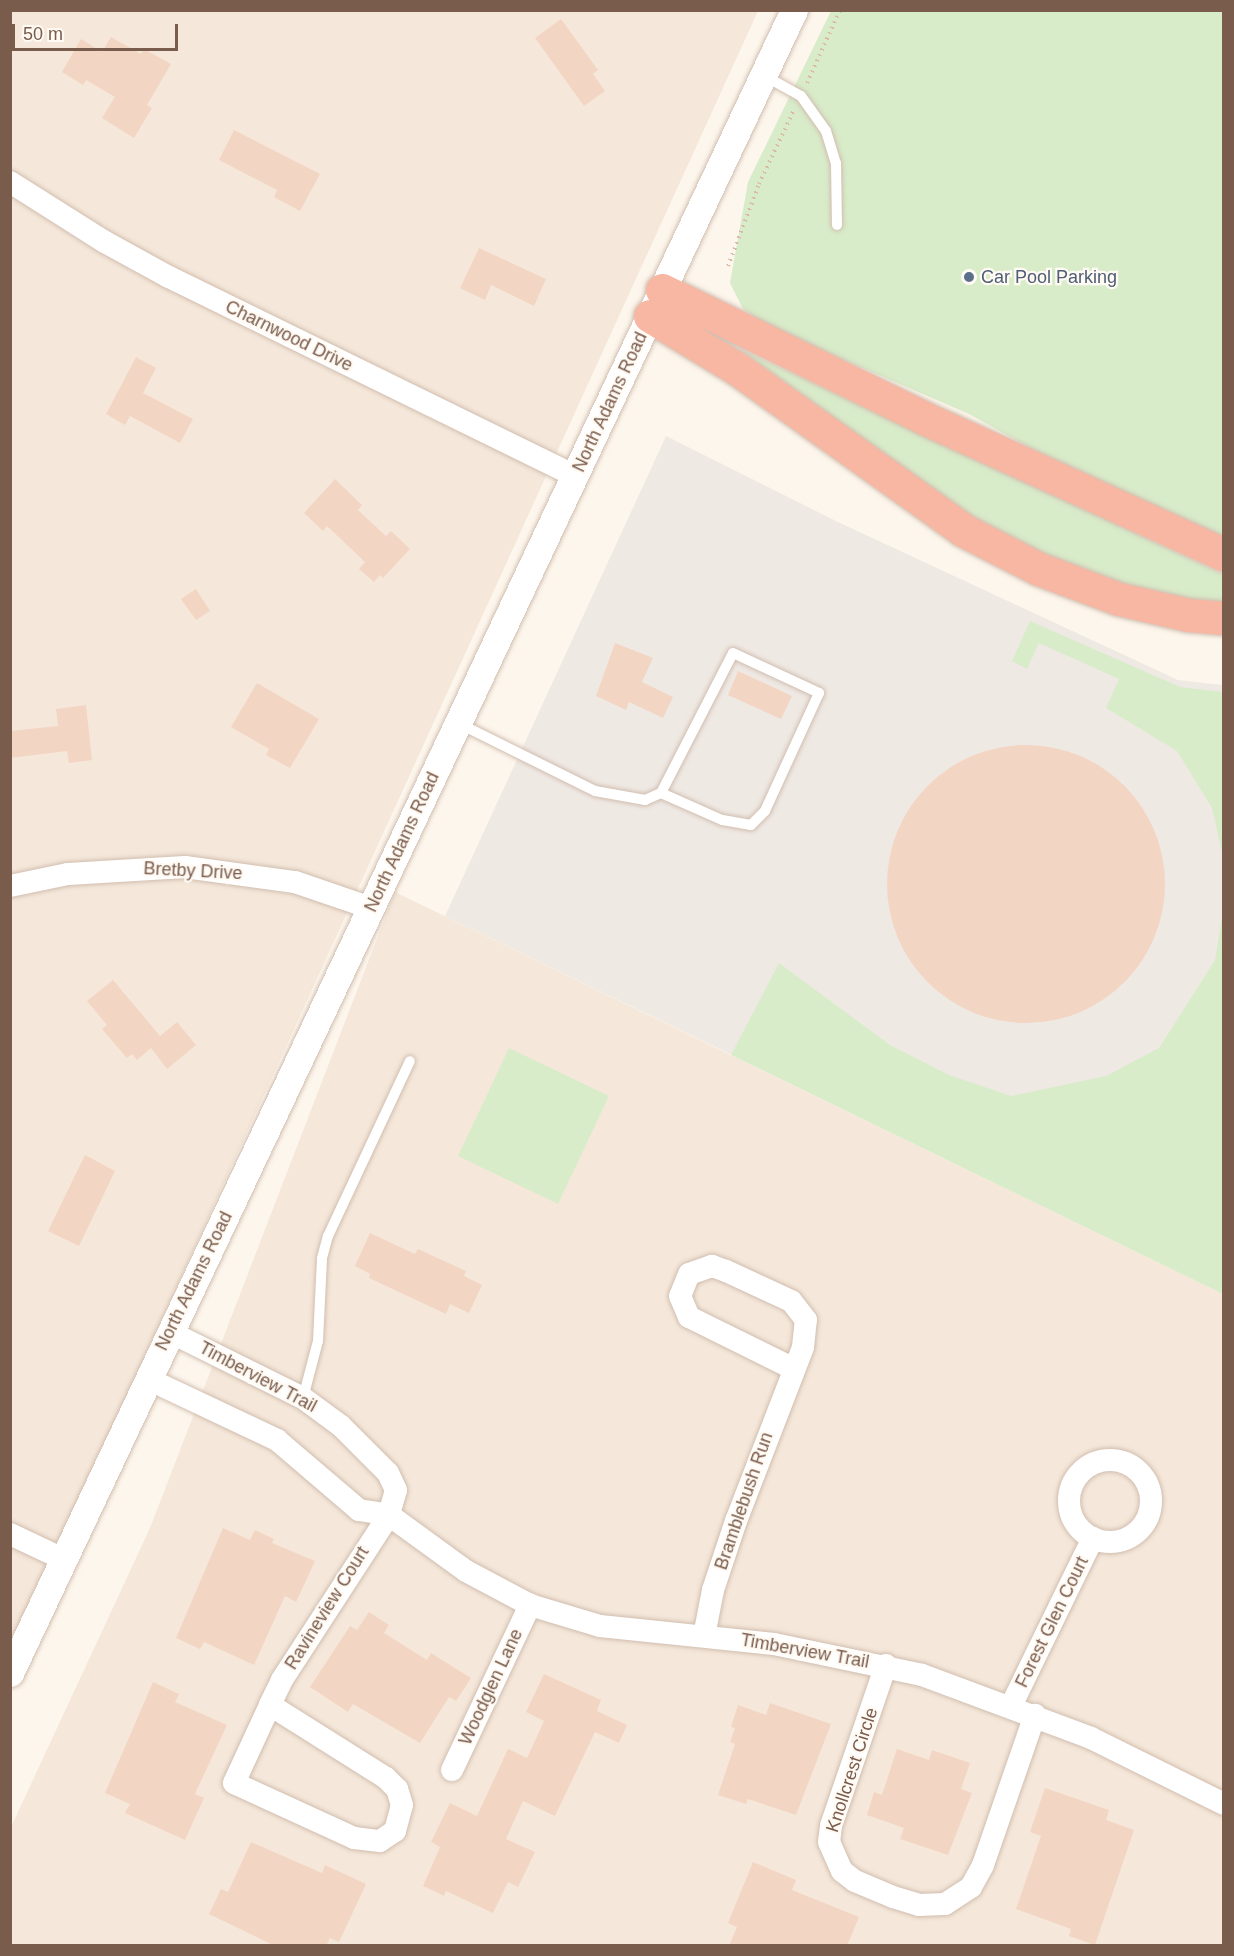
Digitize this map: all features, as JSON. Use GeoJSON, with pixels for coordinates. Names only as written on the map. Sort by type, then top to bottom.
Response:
{"type":"FeatureCollection","features":[{"type":"Feature","properties":{"kind":"highway"},"geometry":{"type":"LineString","coordinates":[[656,303],[924,418],[1224,555]]}},
{"type":"Feature","properties":{"kind":"highway"},"geometry":{"type":"LineString","coordinates":[[656,303],[739,370],[963,530],[1039,569],[1119,600],[1189,615],[1224,618]]}},
{"type":"Feature","properties":{"kind":"street","name":"North Adams Road"},"geometry":{"type":"LineString","coordinates":[[10,1673],[457,723],[576,476],[763,75],[786,13]]}},
{"type":"Feature","properties":{"kind":"street","name":"Charnwood Drive"},"geometry":{"type":"LineString","coordinates":[[10,182],[105,242],[169,277],[576,476]]}},
{"type":"Feature","properties":{"kind":"street","name":"Bretby Drive"},"geometry":{"type":"LineString","coordinates":[[10,886],[68,874],[185,867],[295,882],[371,908]]}},
{"type":"Feature","properties":{"kind":"street","name":"Bramblebush Run"},"geometry":{"type":"LineString","coordinates":[[704,1636],[713,1590],[794,1369],[806,1334],[806,1320],[800,1309],[712,1266],[689,1274],[680,1296],[689,1317],[794,1369]]}},
{"type":"Feature","properties":{"kind":"street","name":"Timberview Trail"},"geometry":{"type":"LineString","coordinates":[[170,1332],[303,1398],[341,1426],[388,1473],[396,1490],[389,1515]]}},
{"type":"Feature","properties":{"kind":"street","name":"Timberview Trail"},"geometry":{"type":"LineString","coordinates":[[148,1378],[277,1440],[359,1510],[389,1515],[466,1571],[530,1605],[600,1626],[704,1636],[825,1652],[886,1665],[1035,1715],[1100,1742],[1224,1804]]}},
{"type":"Feature","properties":{"kind":"street","name":"Ravineview Court"},"geometry":{"type":"LineString","coordinates":[[270,1705],[386,1778],[401,1797],[402,1815],[395,1831],[380,1840],[354,1838],[234,1783],[270,1705],[338,1590],[389,1515]]}},
{"type":"Feature","properties":{"kind":"street"},"geometry":{"type":"LineString","coordinates":[[10,1534],[63,1559]]}},
{"type":"Feature","properties":{"kind":"street","name":"Forest Glen Court"},"geometry":{"type":"LineString","coordinates":[[1011,1706],[1093,1538]]}},
{"type":"Feature","properties":{"kind":"street","name":"Woodglen Lane"},"geometry":{"type":"LineString","coordinates":[[453,1770],[530,1605]]}},
{"type":"Feature","properties":{"kind":"street","name":"Knollcrest Circle"},"geometry":{"type":"LineString","coordinates":[[886,1665],[831,1826],[829,1842],[842,1871],[855,1881],[893,1897],[919,1905],[945,1904],[971,1887],[983,1865],[1035,1715]]}},
{"type":"Feature","properties":{"kind":"lane"},"geometry":{"type":"LineString","coordinates":[[763,75],[801,96],[826,131],[836,163],[837,225]]}},
{"type":"Feature","properties":{"kind":"lane"},"geometry":{"type":"LineString","coordinates":[[457,723],[595,791],[645,800],[662,793],[733,653],[819,693],[765,811],[751,825],[722,820],[662,793]]}},
{"type":"Feature","properties":{"kind":"lane"},"geometry":{"type":"LineString","coordinates":[[303,1398],[318,1341],[322,1258],[328,1236],[410,1061]]}},
{"type":"Feature","properties":{"kind":"path"},"geometry":{"type":"LineString","coordinates":[[728,266],[759,184],[840,10]]}},
{"type":"Feature","properties":{"kind":"shaded area"},"geometry":{"type":"Polygon","coordinates":[[[11,11],[758,11],[11,1650],[11,11]]]}},
{"type":"Feature","properties":{"kind":"shaded area"},"geometry":{"type":"Polygon","coordinates":[[[666,436],[838,522],[1178,680],[1223,685],[1223,1293],[445,916],[666,436]]]}},
{"type":"Feature","properties":{"kind":"shaded area"},"geometry":{"type":"Polygon","coordinates":[[[395,892],[1223,1294],[1223,1945],[11,1946],[11,1827],[150,1528],[395,892]]]}},
{"type":"Feature","properties":{"kind":"green space"},"geometry":{"type":"Polygon","coordinates":[[[831,11],[1223,11],[1223,539],[1070,470],[969,414],[768,327],[743,309],[730,283],[748,182],[831,11]]]}},
{"type":"Feature","properties":{"kind":"green space"},"geometry":{"type":"Polygon","coordinates":[[[738,348],[1223,574],[1223,604],[1180,599],[1107,580],[1030,551],[959,509],[738,348]]]}},
{"type":"Feature","properties":{"kind":"green space"},"geometry":{"type":"Polygon","coordinates":[[[1030,621],[1180,687],[1223,692],[1223,857],[1212,808],[1177,751],[1106,708],[1119,679],[1039,643],[1027,669],[1012,661],[1030,621]]]}},
{"type":"Feature","properties":{"kind":"green space"},"geometry":{"type":"Polygon","coordinates":[[[1223,912],[1223,1294],[731,1055],[779,963],[890,1045],[949,1075],[1011,1096],[1106,1076],[1159,1048],[1215,960],[1223,912]]]}},
{"type":"Feature","properties":{"kind":"green space"},"geometry":{"type":"Polygon","coordinates":[[[509,1048],[609,1096],[558,1204],[458,1156],[509,1048]]]}},
{"type":"Feature","properties":{"kind":"building"},"geometry":{"type":"Polygon","coordinates":[[[561,19],[598,70],[593,74],[605,91],[584,106],[535,38],[561,19]]]}},
{"type":"Feature","properties":{"kind":"building"},"geometry":{"type":"Polygon","coordinates":[[[111,37],[141,54],[144,49],[171,64],[147,105],[152,108],[134,138],[102,118],[115,97],[86,80],[83,85],[62,72],[81,39],[102,52],[111,37]]]}},
{"type":"Feature","properties":{"kind":"building"},"geometry":{"type":"Polygon","coordinates":[[[234,130],[320,174],[300,211],[274,197],[277,190],[219,160],[234,130]]]}},
{"type":"Feature","properties":{"kind":"building"},"geometry":{"type":"Polygon","coordinates":[[[479,248],[546,279],[534,306],[491,285],[485,300],[460,288],[479,248]]]}},
{"type":"Feature","properties":{"kind":"building"},"geometry":{"type":"Polygon","coordinates":[[[136,357],[156,368],[143,393],[193,419],[180,443],[130,416],[125,425],[106,414],[136,357]]]}},
{"type":"Feature","properties":{"kind":"building"},"geometry":{"type":"Polygon","coordinates":[[[335,479],[362,505],[358,510],[386,536],[391,531],[410,549],[383,578],[380,575],[374,582],[359,569],[365,562],[327,526],[323,531],[304,513],[335,479]]]}},
{"type":"Feature","properties":{"kind":"building"},"geometry":{"type":"Polygon","coordinates":[[[196,589],[210,611],[196,620],[181,599],[196,589]]]}},
{"type":"Feature","properties":{"kind":"building"},"geometry":{"type":"Polygon","coordinates":[[[615,643],[653,658],[642,682],[673,697],[663,718],[629,702],[626,710],[596,696],[615,643]]]}},
{"type":"Feature","properties":{"kind":"building"},"geometry":{"type":"Polygon","coordinates":[[[738,671],[792,696],[781,719],[728,695],[738,671]]]}},
{"type":"Feature","properties":{"kind":"building"},"geometry":{"type":"Polygon","coordinates":[[[257,683],[319,719],[290,768],[266,755],[269,749],[231,727],[257,683]]]}},
{"type":"Feature","properties":{"kind":"building"},"geometry":{"type":"Polygon","coordinates":[[[86,705],[92,760],[69,763],[67,751],[10,758],[10,731],[58,726],[56,709],[86,705]]]}},
{"type":"Feature","properties":{"kind":"building"},"geometry":{"type":"Polygon","coordinates":[[[1040,745],[1079,755],[1092,761],[1114,776],[1134,796],[1155,831],[1163,857],[1165,884],[1163,911],[1149,950],[1134,972],[1114,992],[1092,1007],[1053,1021],[1012,1023],[973,1013],[960,1007],[938,992],[918,972],[903,950],[889,911],[887,870],[897,831],[903,818],[918,796],[938,776],[960,761],[999,747],[1040,745]]]}},
{"type":"Feature","properties":{"kind":"building"},"geometry":{"type":"Polygon","coordinates":[[[113,980],[160,1036],[177,1022],[196,1045],[167,1069],[151,1048],[137,1060],[132,1054],[127,1058],[102,1029],[107,1025],[87,1001],[113,980]]]}},
{"type":"Feature","properties":{"kind":"building"},"geometry":{"type":"Polygon","coordinates":[[[85,1155],[115,1171],[79,1246],[48,1231],[85,1155]]]}},
{"type":"Feature","properties":{"kind":"building"},"geometry":{"type":"Polygon","coordinates":[[[370,1233],[415,1254],[418,1249],[466,1271],[464,1276],[482,1285],[469,1313],[450,1304],[446,1314],[369,1278],[370,1274],[355,1266],[370,1233]]]}},
{"type":"Feature","properties":{"kind":"building"},"geometry":{"type":"Polygon","coordinates":[[[223,1528],[250,1540],[255,1530],[274,1539],[272,1543],[315,1561],[296,1602],[285,1596],[254,1665],[204,1642],[200,1649],[176,1638],[223,1528]]]}},
{"type":"Feature","properties":{"kind":"building"},"geometry":{"type":"Polygon","coordinates":[[[369,1612],[389,1625],[384,1633],[427,1660],[431,1653],[471,1678],[456,1701],[449,1697],[420,1743],[353,1704],[348,1712],[310,1687],[350,1626],[357,1630],[369,1612]]]}},
{"type":"Feature","properties":{"kind":"building"},"geometry":{"type":"Polygon","coordinates":[[[544,1674],[601,1700],[597,1711],[627,1725],[619,1743],[595,1732],[555,1816],[523,1801],[506,1839],[535,1852],[518,1887],[508,1882],[493,1913],[446,1891],[444,1896],[423,1886],[440,1847],[431,1842],[450,1803],[477,1816],[508,1749],[527,1758],[544,1721],[526,1712],[544,1674]]]}},
{"type":"Feature","properties":{"kind":"building"},"geometry":{"type":"Polygon","coordinates":[[[153,1682],[179,1694],[175,1702],[227,1725],[195,1794],[204,1798],[185,1840],[125,1813],[130,1804],[105,1793],[153,1682]]]}},
{"type":"Feature","properties":{"kind":"building"},"geometry":{"type":"Polygon","coordinates":[[[770,1703],[831,1724],[796,1815],[748,1799],[746,1804],[718,1795],[735,1744],[730,1742],[735,1728],[731,1727],[738,1705],[766,1715],[770,1703]]]}},
{"type":"Feature","properties":{"kind":"building"},"geometry":{"type":"Polygon","coordinates":[[[897,1749],[929,1760],[932,1750],[970,1763],[961,1789],[972,1793],[948,1855],[900,1839],[904,1828],[867,1815],[874,1792],[882,1795],[897,1749]]]}},
{"type":"Feature","properties":{"kind":"building"},"geometry":{"type":"Polygon","coordinates":[[[1045,1788],[1109,1810],[1106,1820],[1134,1830],[1095,1945],[1069,1936],[1071,1929],[1016,1909],[1041,1836],[1030,1832],[1045,1788]]]}},
{"type":"Feature","properties":{"kind":"building"},"geometry":{"type":"Polygon","coordinates":[[[251,1842],[322,1873],[325,1865],[366,1884],[339,1942],[330,1938],[326,1946],[275,1946],[209,1914],[221,1889],[228,1892],[251,1842]]]}},
{"type":"Feature","properties":{"kind":"building"},"geometry":{"type":"Polygon","coordinates":[[[753,1862],[796,1880],[792,1890],[859,1917],[847,1946],[729,1946],[737,1927],[728,1923],[753,1862]]]}},
{"type":"Feature","properties":{"kind":"place","name":"Car Pool Parking"},"geometry":{"type":"Point","coordinates":[969,277]}}]}
